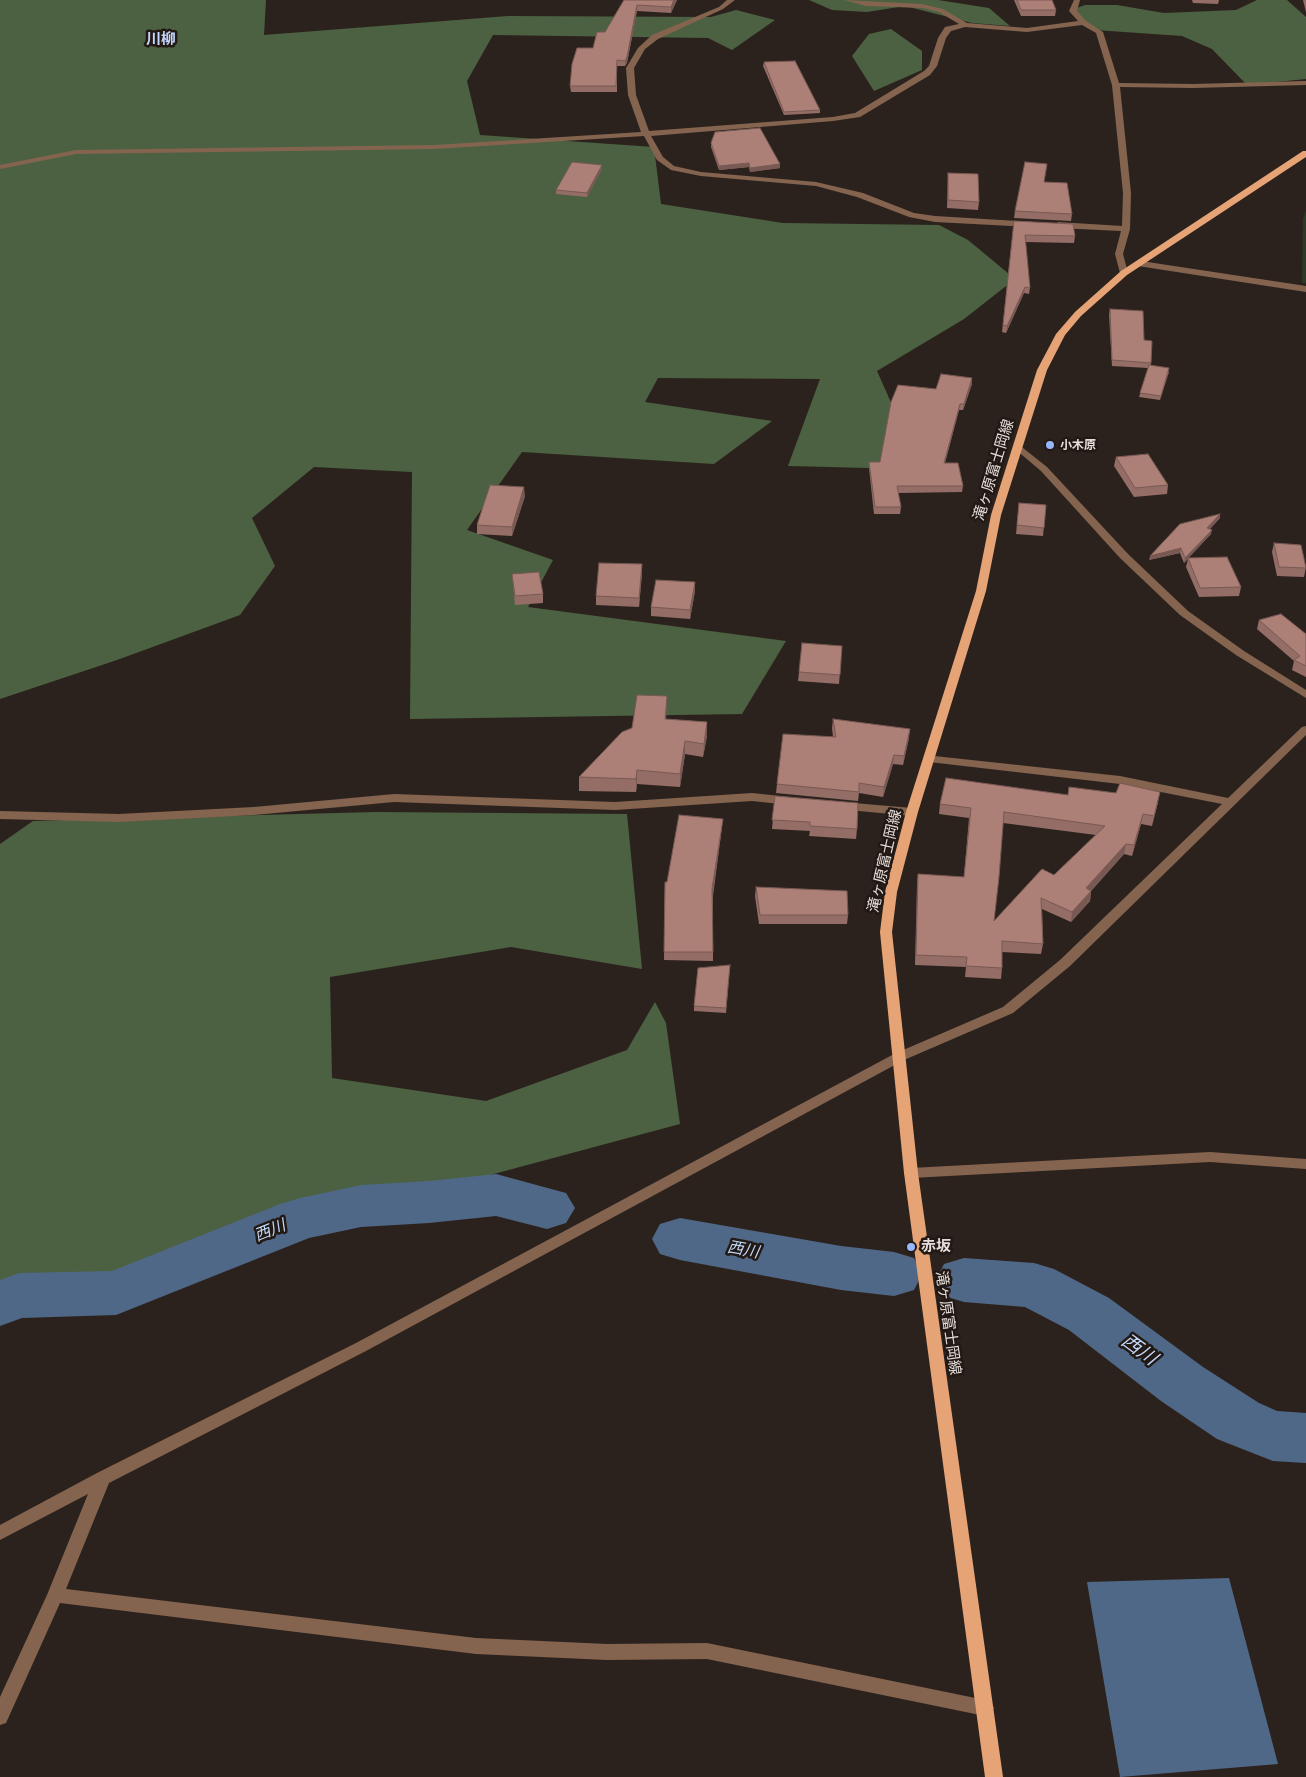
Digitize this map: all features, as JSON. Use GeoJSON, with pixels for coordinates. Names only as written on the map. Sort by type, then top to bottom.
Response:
{"type":"FeatureCollection","features":[{"type":"Feature","properties":{"kind":"main road","name":"滝ヶ原富士岡線"},"geometry":{"type":"LineString","coordinates":[[994,1777],[911,1172],[886,932],[891,892],[912,812],[981,591],[996,515],[1042,370],[1061,334],[1078,314],[1124,273],[1141,264],[1306,153]]}},
{"type":"Feature","properties":{"kind":"street"},"geometry":{"type":"LineString","coordinates":[[732,0],[721,8],[655,37],[642,48],[630,68],[632,95],[646,134],[660,158],[671,168],[701,174],[816,184],[860,195],[912,215],[936,219],[1038,224]]}},
{"type":"Feature","properties":{"kind":"street"},"geometry":{"type":"LineString","coordinates":[[848,0],[866,4],[922,6],[942,10],[965,25]]}},
{"type":"Feature","properties":{"kind":"street"},"geometry":{"type":"LineString","coordinates":[[1077,0],[1073,11],[1083,23],[1099,32],[1116,85],[1127,193],[1126,229],[1119,254],[1124,273]]}},
{"type":"Feature","properties":{"kind":"street"},"geometry":{"type":"LineString","coordinates":[[0,167],[68,154],[110,150],[434,147],[646,134],[833,119],[857,115],[927,73],[933,66],[942,38],[948,28],[965,25],[1027,30],[1083,23]]}},
{"type":"Feature","properties":{"kind":"street"},"geometry":{"type":"LineString","coordinates":[[1116,85],[1193,86],[1306,83]]}},
{"type":"Feature","properties":{"kind":"street"},"geometry":{"type":"LineString","coordinates":[[1048,224],[1126,229]]}},
{"type":"Feature","properties":{"kind":"street"},"geometry":{"type":"LineString","coordinates":[[1141,264],[1306,289]]}},
{"type":"Feature","properties":{"kind":"street"},"geometry":{"type":"LineString","coordinates":[[1018,447],[1044,469],[1124,556],[1184,613],[1240,653],[1306,695]]}},
{"type":"Feature","properties":{"kind":"street"},"geometry":{"type":"LineString","coordinates":[[0,1533],[103,1478],[361,1348],[898,1057],[1008,1010],[1065,963],[1306,729]]}},
{"type":"Feature","properties":{"kind":"street"},"geometry":{"type":"LineString","coordinates":[[929,758],[1120,780],[1230,802]]}},
{"type":"Feature","properties":{"kind":"street"},"geometry":{"type":"LineString","coordinates":[[0,815],[119,818],[254,811],[394,798],[615,806],[752,797],[799,802]]}},
{"type":"Feature","properties":{"kind":"street"},"geometry":{"type":"LineString","coordinates":[[827,804],[912,812]]}},
{"type":"Feature","properties":{"kind":"street"},"geometry":{"type":"LineString","coordinates":[[911,1172],[1210,1156],[1306,1164]]}},
{"type":"Feature","properties":{"kind":"street"},"geometry":{"type":"LineString","coordinates":[[0,1717],[55,1595],[103,1478]]}},
{"type":"Feature","properties":{"kind":"street"},"geometry":{"type":"LineString","coordinates":[[55,1595],[476,1646],[607,1652],[707,1651],[984,1708]]}},
{"type":"Feature","properties":{"kind":"green space"},"geometry":{"type":"Polygon","coordinates":[[[0,0],[266,0],[264,35],[508,16],[711,17],[736,10],[775,20],[732,50],[708,38],[493,35],[467,81],[480,135],[654,147],[661,204],[783,223],[939,225],[968,240],[1015,279],[964,319],[877,371],[918,463],[869,468],[788,466],[820,379],[658,378],[645,402],[772,421],[714,464],[522,452],[467,530],[553,560],[528,607],[786,641],[742,714],[410,719],[412,472],[314,467],[252,518],[275,566],[240,615],[117,660],[0,699],[0,0]]]}},
{"type":"Feature","properties":{"kind":"green space"},"geometry":{"type":"Polygon","coordinates":[[[809,0],[938,0],[989,8],[1010,26],[972,23],[905,6],[867,12],[832,10],[809,0]]]}},
{"type":"Feature","properties":{"kind":"green space"},"geometry":{"type":"Polygon","coordinates":[[[1257,0],[1287,0],[1306,17],[1306,79],[1247,85],[1212,49],[1182,36],[1095,30],[1083,22],[1074,9],[1085,5],[1117,5],[1164,13],[1236,10],[1257,0]]]}},
{"type":"Feature","properties":{"kind":"green space"},"geometry":{"type":"Polygon","coordinates":[[[891,29],[922,51],[922,70],[874,91],[852,56],[869,34],[891,29]]]}},
{"type":"Feature","properties":{"kind":"green space"},"geometry":{"type":"Polygon","coordinates":[[[1306,211],[1306,283],[1302,283],[1303,219],[1306,211]]]}},
{"type":"Feature","properties":{"kind":"green space"},"geometry":{"type":"Polygon","coordinates":[[[376,812],[627,814],[642,969],[511,947],[330,977],[332,1078],[486,1101],[627,1050],[655,1002],[666,1023],[680,1124],[162,1263],[0,1303],[0,844],[33,821],[376,812]]]}},
{"type":"Feature","properties":{"kind":"water"},"geometry":{"type":"Polygon","coordinates":[[[1229,1578],[1278,1764],[1120,1777],[1087,1582],[1229,1578]]]}},
{"type":"Feature","properties":{"kind":"building"},"geometry":{"type":"Polygon","coordinates":[[[624,0],[674,0],[671,7],[637,5],[627,57],[625,61],[617,60],[616,86],[570,86],[572,64],[577,48],[593,48],[597,32],[605,32],[624,0]]]}},
{"type":"Feature","properties":{"kind":"building"},"geometry":{"type":"Polygon","coordinates":[[[1017,0],[1052,0],[1056,10],[1021,10],[1017,0]]]}},
{"type":"Feature","properties":{"kind":"building"},"geometry":{"type":"Polygon","coordinates":[[[795,61],[820,110],[784,112],[764,62],[795,61]]]}},
{"type":"Feature","properties":{"kind":"building"},"geometry":{"type":"Polygon","coordinates":[[[760,128],[780,164],[750,168],[749,163],[719,166],[711,143],[715,132],[760,128]]]}},
{"type":"Feature","properties":{"kind":"building"},"geometry":{"type":"Polygon","coordinates":[[[572,162],[602,165],[587,193],[556,190],[572,162]]]}},
{"type":"Feature","properties":{"kind":"building"},"geometry":{"type":"Polygon","coordinates":[[[1025,162],[1047,164],[1044,182],[1067,183],[1072,214],[1015,211],[1025,162]]]}},
{"type":"Feature","properties":{"kind":"building"},"geometry":{"type":"Polygon","coordinates":[[[948,173],[978,174],[979,202],[948,200],[948,173]]]}},
{"type":"Feature","properties":{"kind":"building"},"geometry":{"type":"Polygon","coordinates":[[[1014,221],[1073,224],[1075,236],[1025,235],[1030,288],[1025,287],[1007,326],[1003,325],[1014,221]]]}},
{"type":"Feature","properties":{"kind":"building"},"geometry":{"type":"Polygon","coordinates":[[[1110,309],[1143,311],[1144,340],[1152,341],[1151,363],[1112,360],[1110,309]]]}},
{"type":"Feature","properties":{"kind":"building"},"geometry":{"type":"Polygon","coordinates":[[[1149,365],[1169,368],[1161,396],[1140,393],[1149,365]]]}},
{"type":"Feature","properties":{"kind":"building"},"geometry":{"type":"Polygon","coordinates":[[[941,374],[972,378],[964,404],[960,404],[944,463],[958,463],[963,486],[897,486],[901,507],[875,507],[869,462],[880,462],[891,402],[898,385],[936,389],[941,374]]]}},
{"type":"Feature","properties":{"kind":"building"},"geometry":{"type":"Polygon","coordinates":[[[1148,454],[1168,485],[1135,488],[1116,457],[1148,454]]]}},
{"type":"Feature","properties":{"kind":"building"},"geometry":{"type":"Polygon","coordinates":[[[490,485],[524,487],[512,527],[477,525],[490,485]]]}},
{"type":"Feature","properties":{"kind":"building"},"geometry":{"type":"Polygon","coordinates":[[[1019,503],[1046,505],[1044,528],[1017,525],[1019,503]]]}},
{"type":"Feature","properties":{"kind":"building"},"geometry":{"type":"Polygon","coordinates":[[[1220,514],[1207,528],[1212,530],[1185,558],[1181,548],[1150,556],[1180,524],[1220,514]]]}},
{"type":"Feature","properties":{"kind":"building"},"geometry":{"type":"Polygon","coordinates":[[[1274,543],[1301,545],[1306,568],[1279,567],[1274,543]]]}},
{"type":"Feature","properties":{"kind":"building"},"geometry":{"type":"Polygon","coordinates":[[[1227,557],[1241,587],[1200,588],[1188,558],[1227,557]]]}},
{"type":"Feature","properties":{"kind":"building"},"geometry":{"type":"Polygon","coordinates":[[[599,563],[642,564],[639,598],[596,596],[599,563]]]}},
{"type":"Feature","properties":{"kind":"building"},"geometry":{"type":"Polygon","coordinates":[[[539,572],[543,594],[515,596],[512,574],[539,572]]]}},
{"type":"Feature","properties":{"kind":"building"},"geometry":{"type":"Polygon","coordinates":[[[656,580],[695,582],[690,610],[651,607],[656,580]]]}},
{"type":"Feature","properties":{"kind":"building"},"geometry":{"type":"Polygon","coordinates":[[[1281,614],[1306,634],[1306,666],[1294,660],[1300,656],[1259,620],[1281,614]]]}},
{"type":"Feature","properties":{"kind":"building"},"geometry":{"type":"Polygon","coordinates":[[[802,643],[842,646],[840,675],[799,672],[802,643]]]}},
{"type":"Feature","properties":{"kind":"building"},"geometry":{"type":"Polygon","coordinates":[[[637,695],[667,696],[665,719],[707,722],[704,744],[685,741],[680,774],[637,770],[636,779],[579,777],[622,732],[632,728],[637,695]]]}},
{"type":"Feature","properties":{"kind":"building"},"geometry":{"type":"Polygon","coordinates":[[[833,719],[910,729],[904,756],[894,755],[884,787],[859,783],[859,792],[777,784],[783,734],[836,737],[833,719]]]}},
{"type":"Feature","properties":{"kind":"building"},"geometry":{"type":"Polygon","coordinates":[[[946,778],[1068,795],[1069,787],[1116,793],[1120,783],[1160,792],[1154,816],[1143,814],[1134,845],[1126,844],[1086,888],[1091,891],[1072,912],[1041,898],[1043,944],[1002,941],[1002,968],[966,966],[967,957],[916,955],[918,874],[964,877],[971,808],[940,804],[946,778]],[[1004,812],[994,921],[1042,869],[1054,875],[1105,826],[1004,812]]]}},
{"type":"Feature","properties":{"kind":"building"},"geometry":{"type":"Polygon","coordinates":[[[775,796],[858,803],[857,829],[810,826],[810,822],[772,820],[775,796]]]}},
{"type":"Feature","properties":{"kind":"building"},"geometry":{"type":"Polygon","coordinates":[[[679,815],[723,819],[712,889],[713,952],[664,952],[665,882],[667,882],[679,815]]]}},
{"type":"Feature","properties":{"kind":"building"},"geometry":{"type":"Polygon","coordinates":[[[756,887],[847,891],[848,915],[760,915],[756,887]]]}},
{"type":"Feature","properties":{"kind":"building"},"geometry":{"type":"Polygon","coordinates":[[[730,965],[726,1008],[694,1006],[698,968],[730,965]]]}},
{"type":"Feature","properties":{"kind":"waterway","name":"西川"},"geometry":{"type":"LineString","coordinates":[[0,1303],[19,1296],[116,1293],[300,1219],[361,1206],[429,1202],[496,1195],[547,1208]]}},
{"type":"Feature","properties":{"kind":"waterway","name":"西川"},"geometry":{"type":"LineString","coordinates":[[680,1239],[841,1268],[894,1274]]}},
{"type":"Feature","properties":{"kind":"waterway","name":"西川"},"geometry":{"type":"LineString","coordinates":[[964,1280],[1034,1285],[1089,1314],[1182,1384],[1238,1421],[1273,1436],[1306,1438]]}},
{"type":"Feature","properties":{"kind":"place","name":"小木原"},"geometry":{"type":"Point","coordinates":[1050,445]}},
{"type":"Feature","properties":{"kind":"place","name":"赤坂"},"geometry":{"type":"Point","coordinates":[911,1247]}},
{"type":"Feature","properties":{"kind":"district","name":"川柳"},"geometry":{"type":"Point","coordinates":[161,40]}}]}
